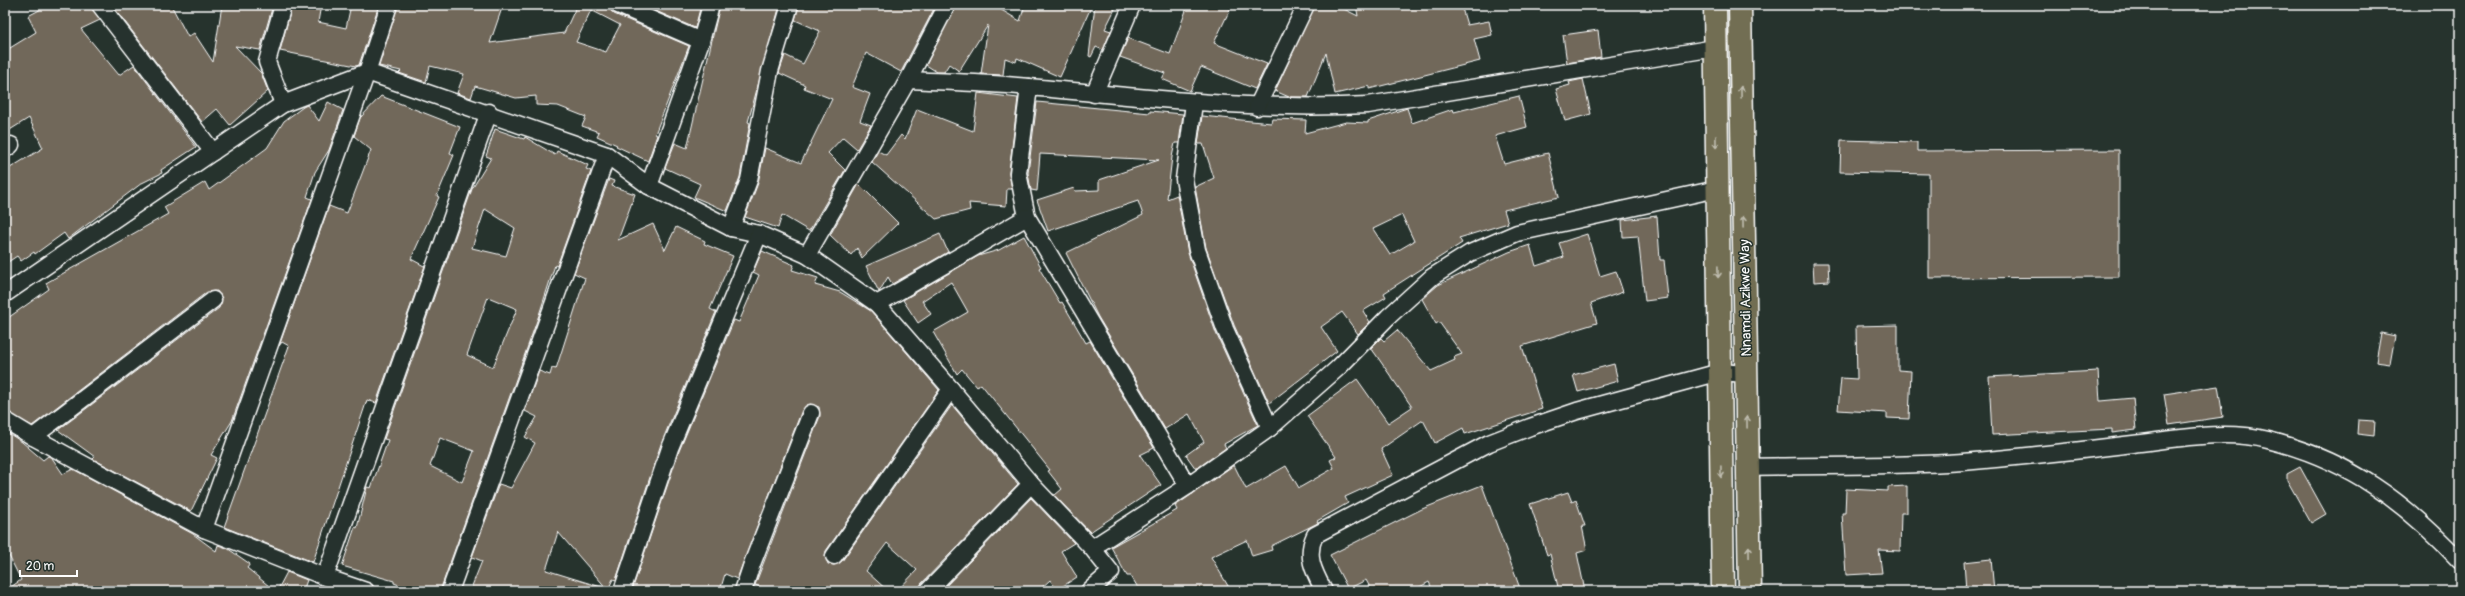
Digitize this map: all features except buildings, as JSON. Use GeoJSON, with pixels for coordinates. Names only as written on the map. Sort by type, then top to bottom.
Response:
{"type":"FeatureCollection","features":[{"type":"Feature","properties":{"kind":"highway","name":"Nnamdi Azikwe Way"},"geometry":{"type":"LineString","coordinates":[[1715,5],[1723,591]]}},
{"type":"Feature","properties":{"kind":"highway","name":"Nnamdi Azikwe Way"},"geometry":{"type":"LineString","coordinates":[[1740,5],[1750,591]]}},
{"type":"Feature","properties":{"kind":"street"},"geometry":{"type":"LineString","coordinates":[[100,5],[214,152]]}},
{"type":"Feature","properties":{"kind":"street"},"geometry":{"type":"LineString","coordinates":[[283,5],[267,62],[283,104]]}},
{"type":"Feature","properties":{"kind":"street"},"geometry":{"type":"LineString","coordinates":[[204,529],[367,72],[389,5]]}},
{"type":"Feature","properties":{"kind":"street"},"geometry":{"type":"LineString","coordinates":[[618,5],[702,41]]}},
{"type":"Feature","properties":{"kind":"street"},"geometry":{"type":"LineString","coordinates":[[649,186],[702,41],[712,5]]}},
{"type":"Feature","properties":{"kind":"street"},"geometry":{"type":"LineString","coordinates":[[731,228],[749,180],[770,71],[790,5]]}},
{"type":"Feature","properties":{"kind":"street"},"geometry":{"type":"LineString","coordinates":[[807,254],[908,80],[947,5]]}},
{"type":"Feature","properties":{"kind":"street"},"geometry":{"type":"LineString","coordinates":[[1094,94],[1132,5]]}},
{"type":"Feature","properties":{"kind":"street"},"geometry":{"type":"LineString","coordinates":[[1257,107],[1306,5]]}},
{"type":"Feature","properties":{"kind":"street"},"geometry":{"type":"LineString","coordinates":[[908,80],[1029,87],[1094,94],[1257,107],[1314,108],[1368,104],[1715,48]]}},
{"type":"Feature","properties":{"kind":"street"},"geometry":{"type":"LineString","coordinates":[[5,294],[283,104],[367,72],[489,112],[607,155],[649,186],[731,228],[759,234],[807,254],[877,304],[1031,484],[1092,548],[1111,572],[1089,591]]}},
{"type":"Feature","properties":{"kind":"street"},"geometry":{"type":"LineString","coordinates":[[1029,87],[1018,173],[1027,217],[1188,486]]}},
{"type":"Feature","properties":{"kind":"street"},"geometry":{"type":"LineString","coordinates":[[1194,102],[1184,178],[1197,250],[1224,329],[1270,428]]}},
{"type":"Feature","properties":{"kind":"street"},"geometry":{"type":"LineString","coordinates":[[325,577],[489,112]]}},
{"type":"Feature","properties":{"kind":"street"},"geometry":{"type":"LineString","coordinates":[[450,591],[607,155]]}},
{"type":"Feature","properties":{"kind":"street"},"geometry":{"type":"LineString","coordinates":[[1092,548],[1188,486],[1270,428],[1338,368],[1388,317],[1432,276],[1470,253],[1517,233],[1717,189]]}},
{"type":"Feature","properties":{"kind":"street"},"geometry":{"type":"LineString","coordinates":[[877,304],[1027,217]]}},
{"type":"Feature","properties":{"kind":"street"},"geometry":{"type":"LineString","coordinates":[[622,591],[670,448],[759,234]]}},
{"type":"Feature","properties":{"kind":"street"},"geometry":{"type":"LineString","coordinates":[[33,437],[213,300]]}},
{"type":"Feature","properties":{"kind":"street"},"geometry":{"type":"LineString","coordinates":[[1324,591],[1311,566],[1311,545],[1315,535],[1496,440],[1577,411],[1720,372],[1746,374]]}},
{"type":"Feature","properties":{"kind":"street"},"geometry":{"type":"LineString","coordinates":[[834,556],[951,389]]}},
{"type":"Feature","properties":{"kind":"street"},"geometry":{"type":"LineString","coordinates":[[743,591],[752,564],[811,413]]}},
{"type":"Feature","properties":{"kind":"street"},"geometry":{"type":"LineString","coordinates":[[5,420],[33,437],[204,529],[325,577],[366,591]]}},
{"type":"Feature","properties":{"kind":"street"},"geometry":{"type":"LineString","coordinates":[[1747,467],[1961,462],[2184,438],[2230,436],[2266,439],[2316,454],[2375,484],[2428,527],[2460,561]]}},
{"type":"Feature","properties":{"kind":"street"},"geometry":{"type":"LineString","coordinates":[[928,591],[1031,484]]}}]}
